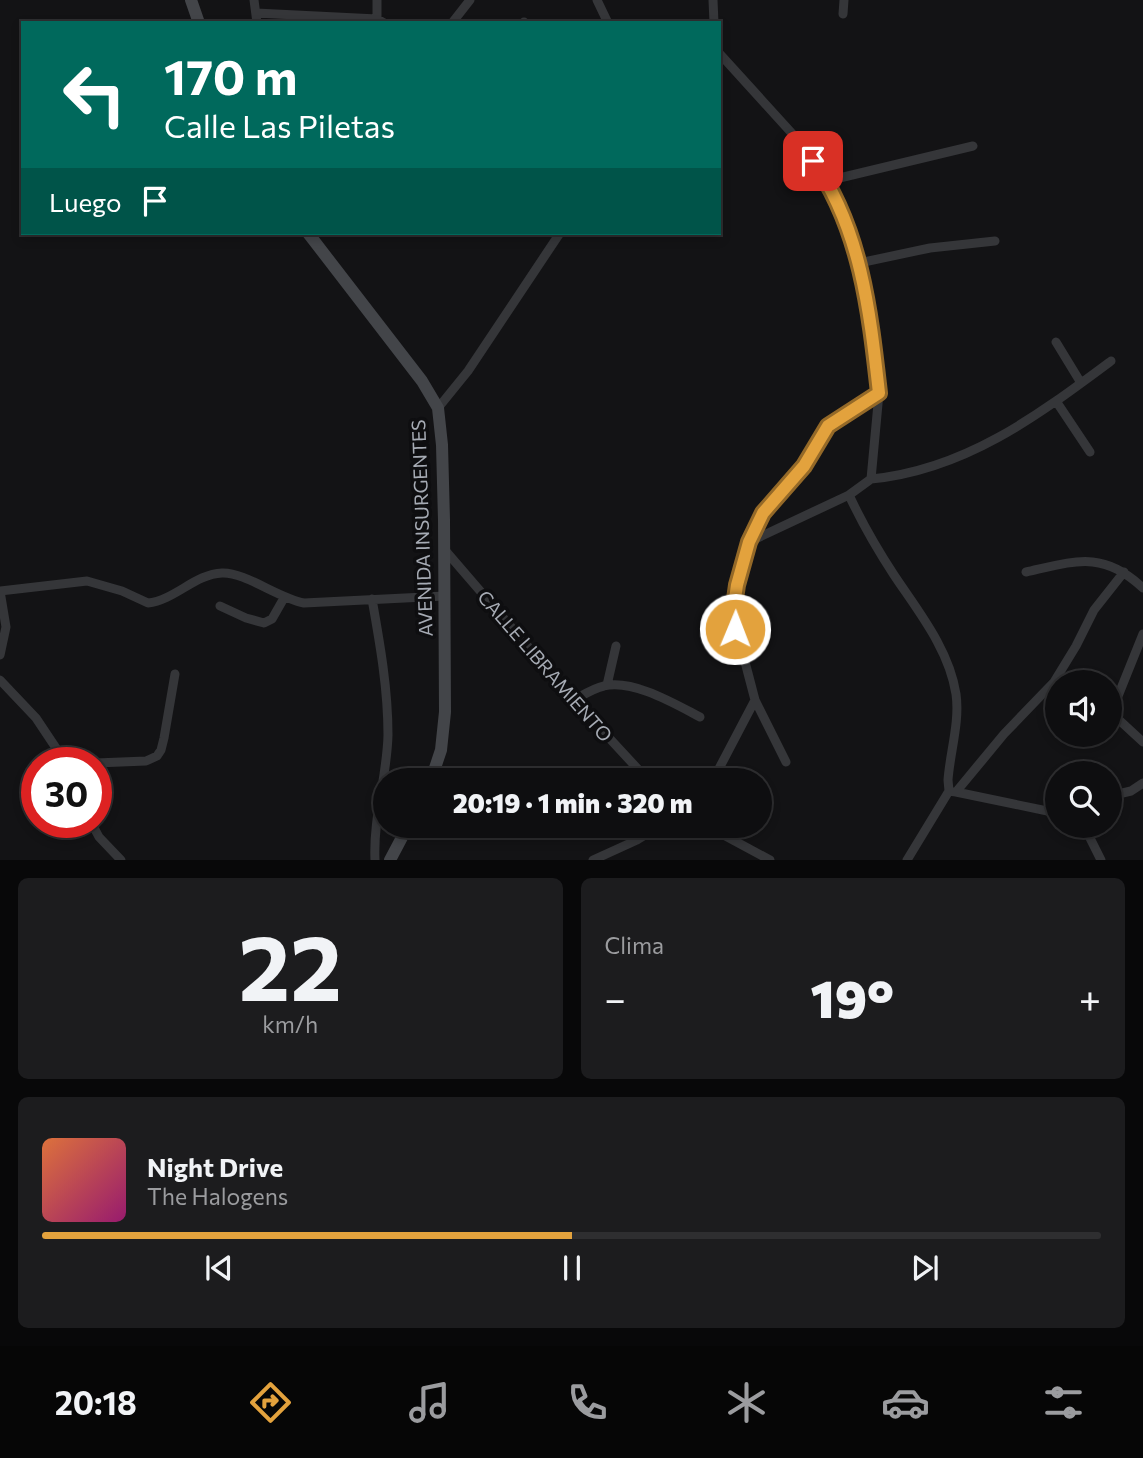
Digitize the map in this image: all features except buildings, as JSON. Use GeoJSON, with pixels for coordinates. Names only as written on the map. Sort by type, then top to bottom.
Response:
{"type":"FeatureCollection","features":[{"type":"Feature","properties":{"kind":"main road"},"geometry":{"type":"LineString","coordinates":[[191,0],[198,21]]}},
{"type":"Feature","properties":{"kind":"main road","name":"AVENIDA INSURGENTES"},"geometry":{"type":"LineString","coordinates":[[310,235],[422,381],[438,408],[442,457],[445,712],[441,750],[435,768]]}},
{"type":"Feature","properties":{"kind":"main road"},"geometry":{"type":"LineString","coordinates":[[390,859],[401,838]]}},
{"type":"Feature","properties":{"kind":"street"},"geometry":{"type":"LineString","coordinates":[[254,0],[257,18],[349,21]]}},
{"type":"Feature","properties":{"kind":"street"},"geometry":{"type":"LineString","coordinates":[[377,0],[380,21]]}},
{"type":"Feature","properties":{"kind":"street"},"geometry":{"type":"LineString","coordinates":[[454,21],[470,0]]}},
{"type":"Feature","properties":{"kind":"street"},"geometry":{"type":"LineString","coordinates":[[597,0],[607,21]]}},
{"type":"Feature","properties":{"kind":"street"},"geometry":{"type":"LineString","coordinates":[[713,0],[714,21]]}},
{"type":"Feature","properties":{"kind":"street"},"geometry":{"type":"LineString","coordinates":[[843,14],[844,0]]}},
{"type":"Feature","properties":{"kind":"street"},"geometry":{"type":"LineString","coordinates":[[721,55],[782,120],[827,181],[846,224],[859,263],[871,327],[879,393],[871,479]]}},
{"type":"Feature","properties":{"kind":"street"},"geometry":{"type":"LineString","coordinates":[[827,181],[973,146]]}},
{"type":"Feature","properties":{"kind":"street"},"geometry":{"type":"LineString","coordinates":[[438,408],[468,371],[559,235]]}},
{"type":"Feature","properties":{"kind":"street"},"geometry":{"type":"LineString","coordinates":[[859,263],[953,245],[995,241]]}},
{"type":"Feature","properties":{"kind":"street"},"geometry":{"type":"LineString","coordinates":[[1056,342],[1081,383]]}},
{"type":"Feature","properties":{"kind":"street"},"geometry":{"type":"LineString","coordinates":[[749,542],[849,495],[871,479],[926,470],[978,449],[1056,401],[1111,361]]}},
{"type":"Feature","properties":{"kind":"street"},"geometry":{"type":"LineString","coordinates":[[786,762],[755,700],[733,616],[737,585],[749,542],[763,513],[804,466],[828,426],[879,393]]}},
{"type":"Feature","properties":{"kind":"street"},"geometry":{"type":"LineString","coordinates":[[1056,401],[1090,452]]}},
{"type":"Feature","properties":{"kind":"street"},"geometry":{"type":"LineString","coordinates":[[849,495],[873,542],[928,624],[952,678],[957,708],[948,774],[952,791]]}},
{"type":"Feature","properties":{"kind":"street","name":"CALLE LIBRAMIENTO"},"geometry":{"type":"LineString","coordinates":[[444,549],[574,700],[637,768]]}},
{"type":"Feature","properties":{"kind":"street"},"geometry":{"type":"LineString","coordinates":[[1026,572],[1074,561],[1107,563],[1124,572],[1143,588]]}},
{"type":"Feature","properties":{"kind":"street"},"geometry":{"type":"LineString","coordinates":[[907,859],[952,791],[1054,681],[1094,610],[1124,572]]}},
{"type":"Feature","properties":{"kind":"street"},"geometry":{"type":"LineString","coordinates":[[0,655],[6,626],[0,591],[88,581],[122,591],[148,603],[166,598],[205,577],[222,573],[242,577],[284,598],[304,603],[445,596]]}},
{"type":"Feature","properties":{"kind":"street"},"geometry":{"type":"LineString","coordinates":[[220,606],[264,623],[272,619],[284,598]]}},
{"type":"Feature","properties":{"kind":"street"},"geometry":{"type":"LineString","coordinates":[[372,599],[384,679],[388,736],[374,836],[374,859]]}},
{"type":"Feature","properties":{"kind":"street"},"geometry":{"type":"LineString","coordinates":[[1143,634],[1114,706],[1118,719],[1143,742]]}},
{"type":"Feature","properties":{"kind":"street"},"geometry":{"type":"LineString","coordinates":[[607,685],[616,646]]}},
{"type":"Feature","properties":{"kind":"street"},"geometry":{"type":"LineString","coordinates":[[112,762],[146,761],[157,756],[164,738],[176,674]]}},
{"type":"Feature","properties":{"kind":"street"},"geometry":{"type":"LineString","coordinates":[[0,680],[36,718],[55,747]]}},
{"type":"Feature","properties":{"kind":"street"},"geometry":{"type":"LineString","coordinates":[[574,700],[607,685],[650,692],[700,717]]}},
{"type":"Feature","properties":{"kind":"street"},"geometry":{"type":"LineString","coordinates":[[719,768],[755,700]]}},
{"type":"Feature","properties":{"kind":"street"},"geometry":{"type":"LineString","coordinates":[[1122,793],[1143,783]]}},
{"type":"Feature","properties":{"kind":"street"},"geometry":{"type":"LineString","coordinates":[[952,791],[1011,805],[1045,810]]}},
{"type":"Feature","properties":{"kind":"street"},"geometry":{"type":"LineString","coordinates":[[100,838],[121,859]]}},
{"type":"Feature","properties":{"kind":"street"},"geometry":{"type":"LineString","coordinates":[[593,859],[639,838]]}},
{"type":"Feature","properties":{"kind":"street"},"geometry":{"type":"LineString","coordinates":[[729,838],[770,859]]}},
{"type":"Feature","properties":{"kind":"street"},"geometry":{"type":"LineString","coordinates":[[1090,838],[1101,859]]}},
{"type":"Feature","properties":{"kind":"route"},"geometry":{"type":"LineString","coordinates":[[735,629],[733,616],[737,585],[754,527],[804,466],[828,426],[879,393],[868,306],[859,263],[842,214],[827,181],[813,161]]}}]}
